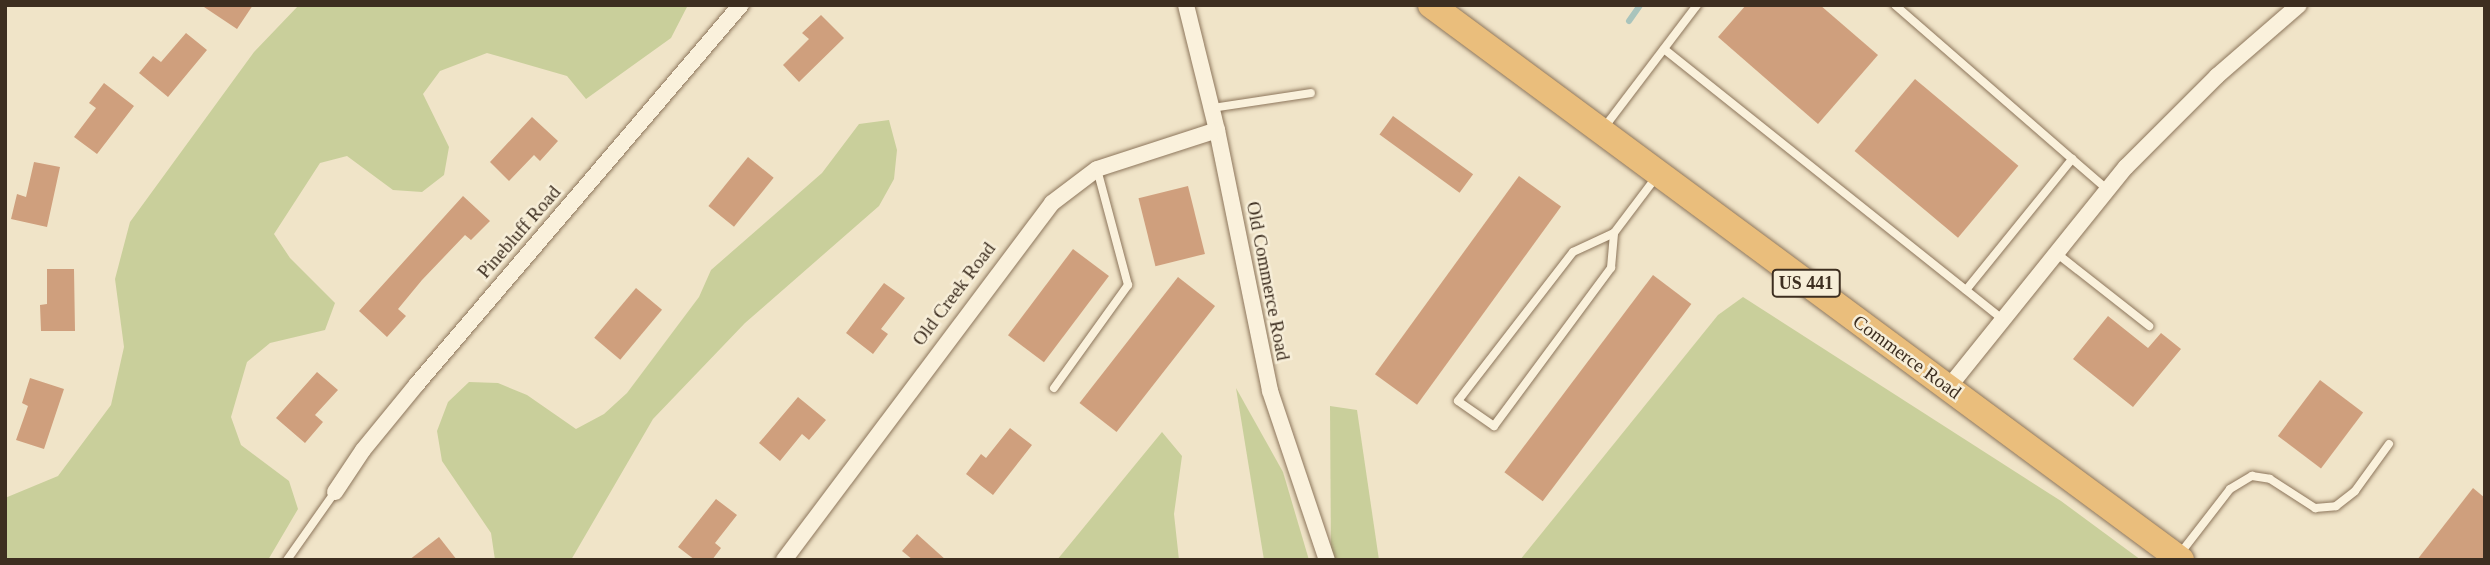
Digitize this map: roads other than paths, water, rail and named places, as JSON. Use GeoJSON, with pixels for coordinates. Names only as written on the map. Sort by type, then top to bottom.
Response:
{"type":"FeatureCollection","features":[{"type":"Feature","properties":{"kind":"highway","name":"Commerce Road"},"geometry":{"type":"LineString","coordinates":[[1431,5],[2179,558]]}},
{"type":"Feature","properties":{"kind":"street","name":"Pinebluff Road"},"geometry":{"type":"LineString","coordinates":[[335,492],[363,450],[426,374],[741,5]]}},
{"type":"Feature","properties":{"kind":"street","name":"Old Commerce Road"},"geometry":{"type":"LineString","coordinates":[[1186,5],[1217,130],[1270,391],[1327,560]]}},
{"type":"Feature","properties":{"kind":"street"},"geometry":{"type":"LineString","coordinates":[[1948,387],[2107,189],[2217,76],[2299,5]]}},
{"type":"Feature","properties":{"kind":"street","name":"Old Creek Road"},"geometry":{"type":"LineString","coordinates":[[784,560],[1030,228],[1069,188],[1097,169],[1217,130]]}},
{"type":"Feature","properties":{"kind":"lane"},"geometry":{"type":"LineString","coordinates":[[1601,131],[1697,5]]}},
{"type":"Feature","properties":{"kind":"lane"},"geometry":{"type":"LineString","coordinates":[[1895,5],[2107,189]]}},
{"type":"Feature","properties":{"kind":"lane"},"geometry":{"type":"LineString","coordinates":[[1664,48],[2002,319]]}},
{"type":"Feature","properties":{"kind":"lane"},"geometry":{"type":"LineString","coordinates":[[1212,108],[1311,93]]}},
{"type":"Feature","properties":{"kind":"lane"},"geometry":{"type":"LineString","coordinates":[[1966,290],[2072,159]]}},
{"type":"Feature","properties":{"kind":"lane"},"geometry":{"type":"LineString","coordinates":[[1054,388],[1128,285],[1097,169]]}},
{"type":"Feature","properties":{"kind":"lane"},"geometry":{"type":"LineString","coordinates":[[1614,233],[1611,268],[1494,426],[1458,401],[1573,252],[1614,233],[1659,174]]}},
{"type":"Feature","properties":{"kind":"lane"},"geometry":{"type":"LineString","coordinates":[[2055,252],[2149,326]]}},
{"type":"Feature","properties":{"kind":"lane"},"geometry":{"type":"LineString","coordinates":[[2179,558],[2230,489],[2252,476],[2270,480],[2315,508],[2336,506],[2355,491],[2389,444]]}},
{"type":"Feature","properties":{"kind":"lane"},"geometry":{"type":"LineString","coordinates":[[288,560],[335,492]]}},
{"type":"Feature","properties":{"kind":"waterway"},"geometry":{"type":"LineString","coordinates":[[1629,21],[1640,5]]}}]}
